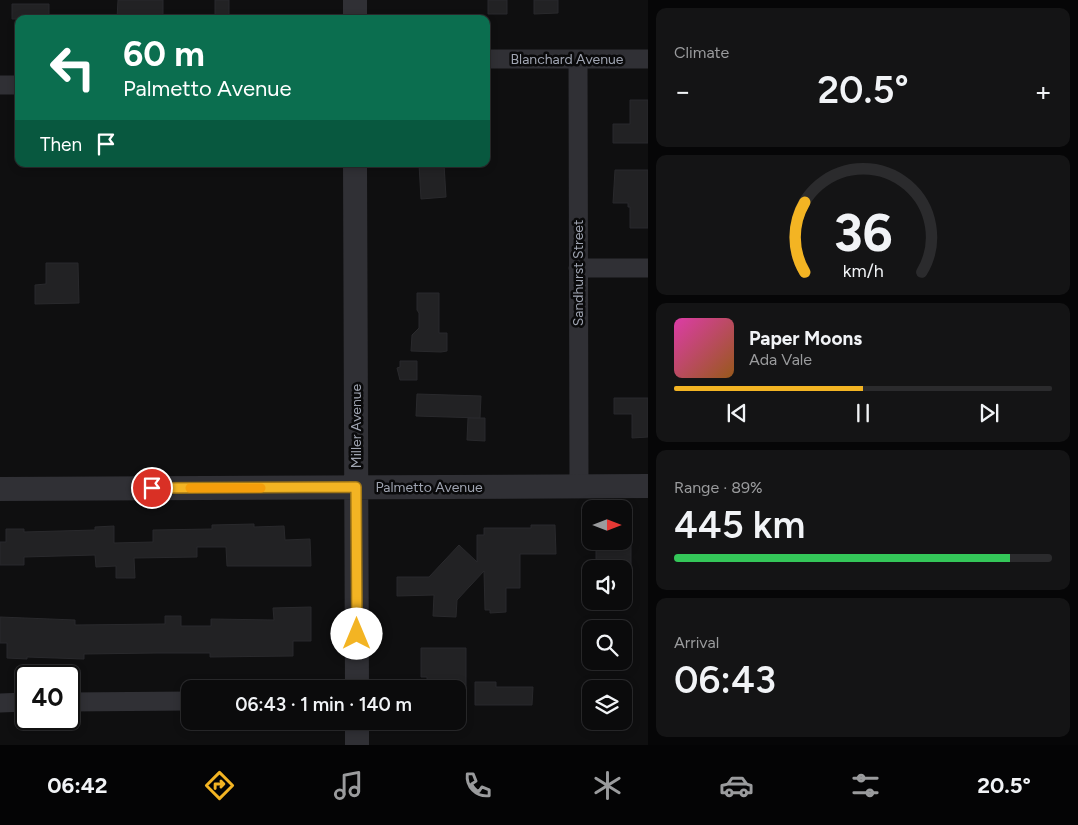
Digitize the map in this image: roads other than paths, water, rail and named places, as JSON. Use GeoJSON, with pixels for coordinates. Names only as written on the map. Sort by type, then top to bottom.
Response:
{"type":"FeatureCollection","features":[{"type":"Feature","properties":{"kind":"street"},"geometry":{"type":"LineString","coordinates":[[354,0],[355,15]]}},
{"type":"Feature","properties":{"kind":"street","name":"Blanchard Avenue"},"geometry":{"type":"LineString","coordinates":[[490,59],[648,59]]}},
{"type":"Feature","properties":{"kind":"street","name":"Sandhurst Street"},"geometry":{"type":"LineString","coordinates":[[578,59],[578,486]]}},
{"type":"Feature","properties":{"kind":"street"},"geometry":{"type":"LineString","coordinates":[[0,85],[15,85]]}},
{"type":"Feature","properties":{"kind":"street","name":"Miller Avenue"},"geometry":{"type":"LineString","coordinates":[[355,167],[357,680]]}},
{"type":"Feature","properties":{"kind":"street"},"geometry":{"type":"LineString","coordinates":[[578,268],[648,268]]}},
{"type":"Feature","properties":{"kind":"street","name":"Palmetto Avenue"},"geometry":{"type":"LineString","coordinates":[[0,489],[648,486]]}},
{"type":"Feature","properties":{"kind":"street"},"geometry":{"type":"LineString","coordinates":[[80,702],[181,701]]}},
{"type":"Feature","properties":{"kind":"street"},"geometry":{"type":"LineString","coordinates":[[0,703],[15,702]]}},
{"type":"Feature","properties":{"kind":"street"},"geometry":{"type":"LineString","coordinates":[[357,730],[357,745]]}}]}
